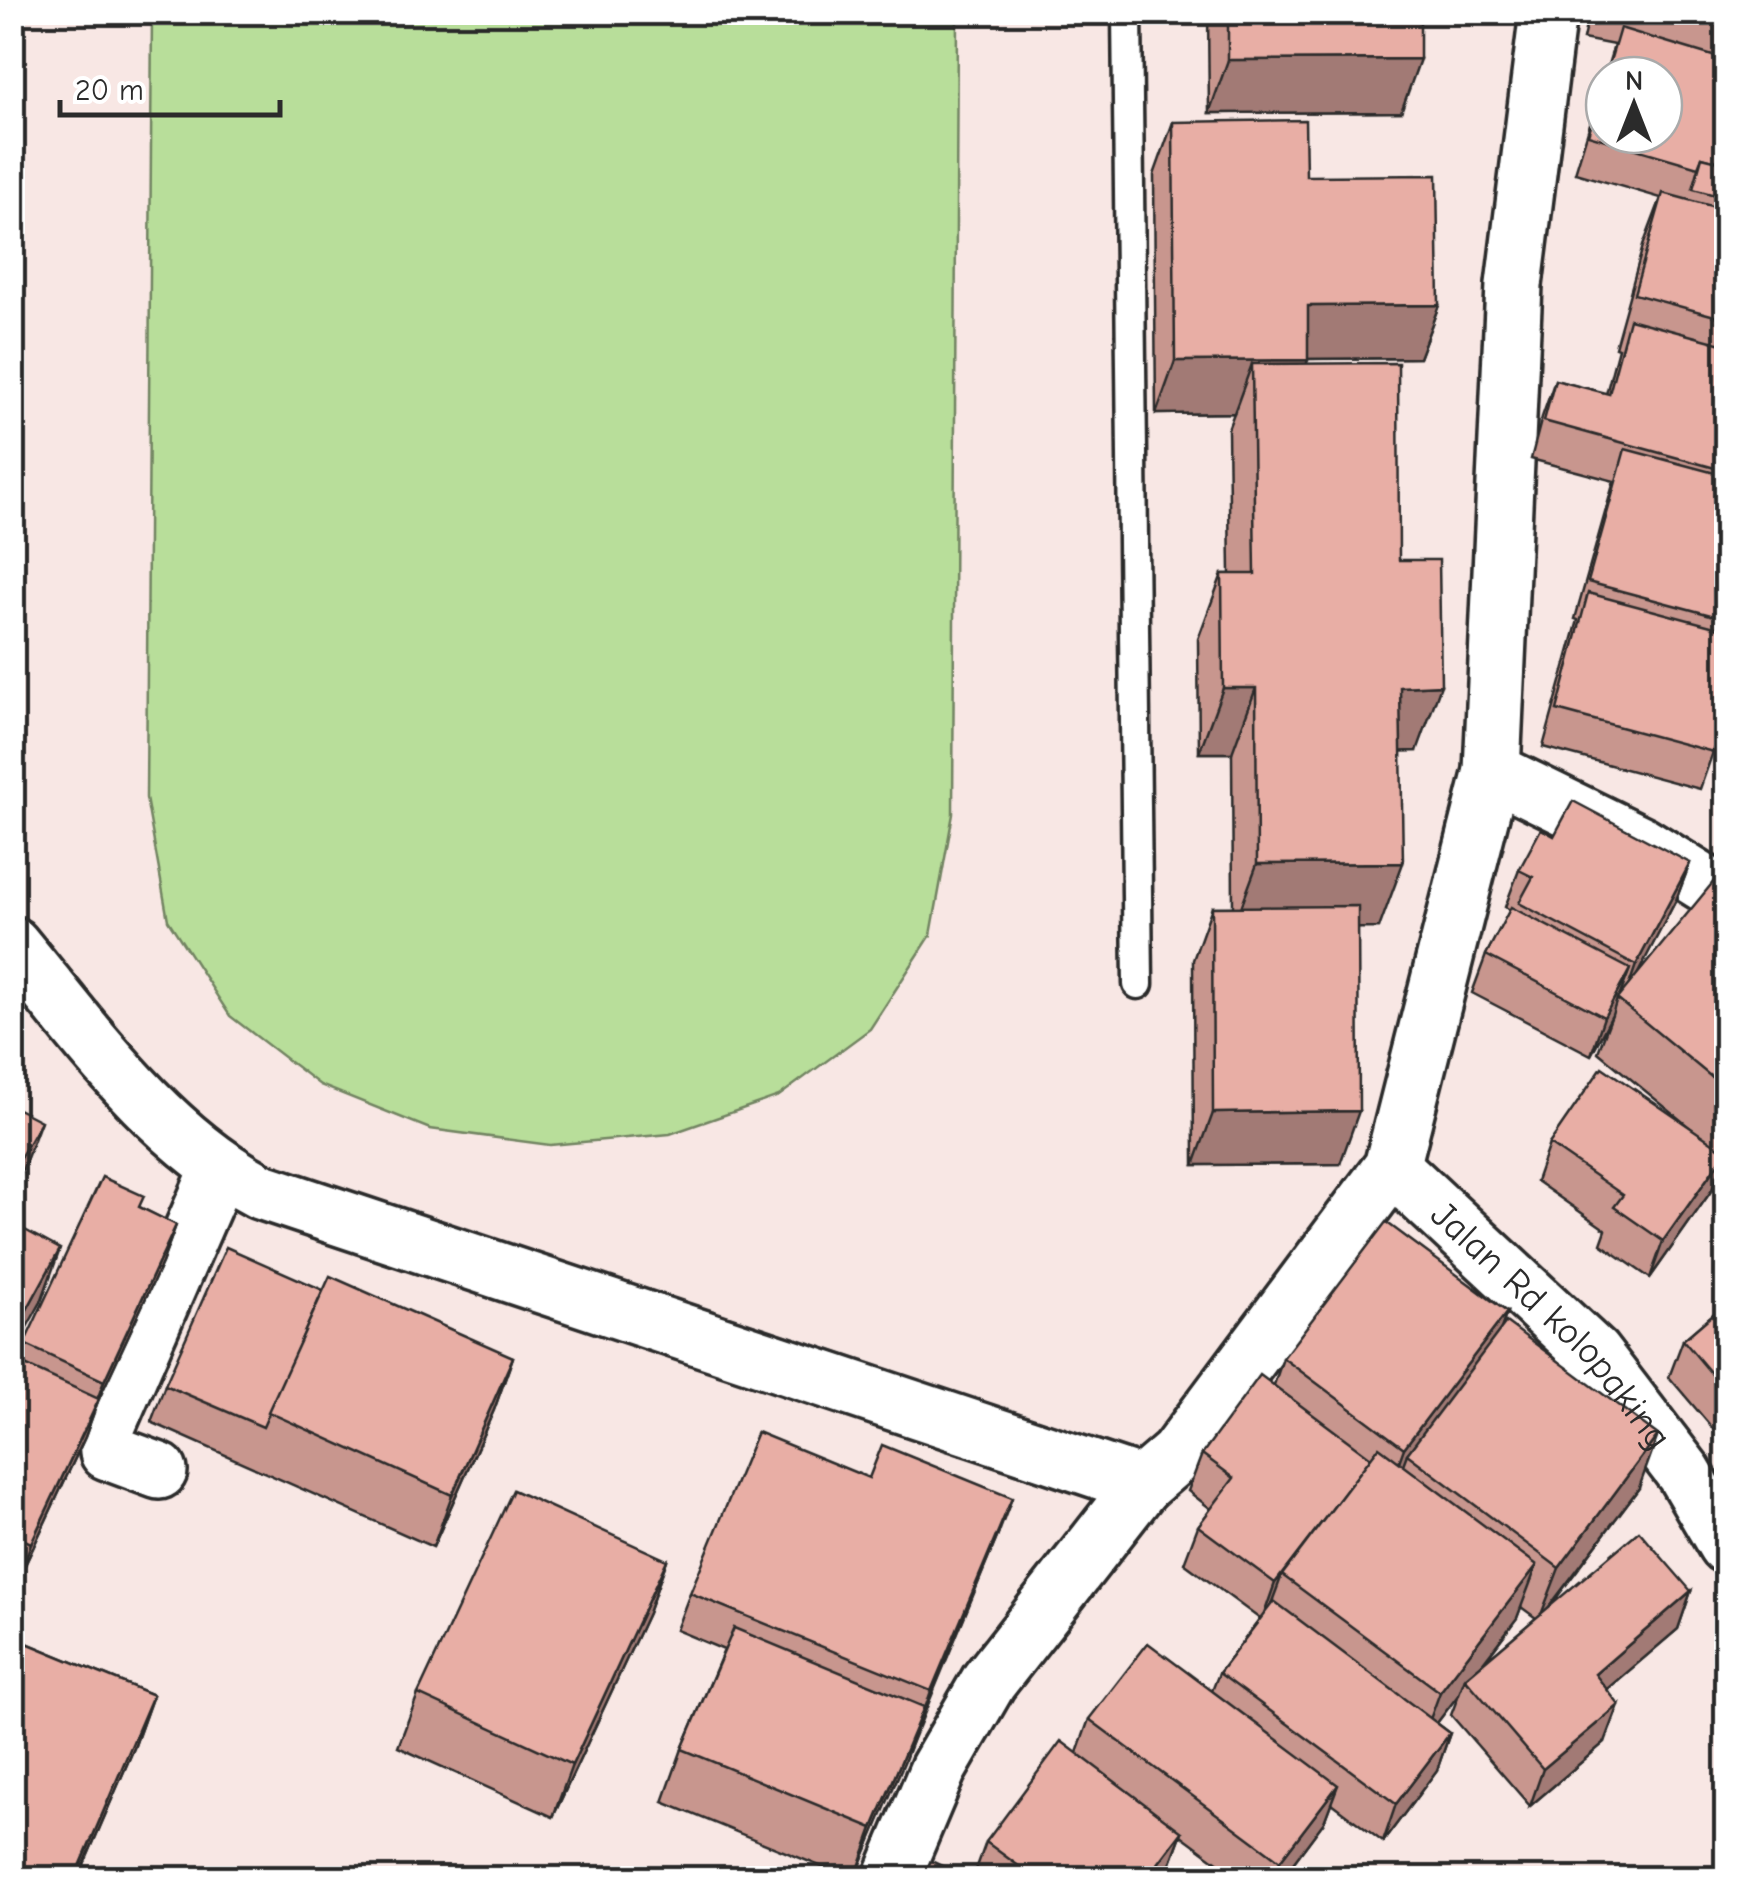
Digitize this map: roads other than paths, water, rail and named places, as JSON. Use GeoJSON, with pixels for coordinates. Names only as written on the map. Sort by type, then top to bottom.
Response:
{"type":"FeatureCollection","features":[{"type":"Feature","properties":{"kind":"street"},"geometry":{"type":"LineString","coordinates":[[892,1878],[938,1769],[988,1681],[1142,1485],[1177,1455],[1392,1166],[1492,771],[1514,285],[1548,12]]}},
{"type":"Feature","properties":{"kind":"street"},"geometry":{"type":"LineString","coordinates":[[1492,771],[1641,844],[1726,897]]}},
{"type":"Feature","properties":{"kind":"street"},"geometry":{"type":"LineString","coordinates":[[12,945],[116,1070],[218,1169],[279,1197],[1142,1485]]}},
{"type":"Feature","properties":{"kind":"street","name":"Jalan Rd kolopaking"},"geometry":{"type":"LineString","coordinates":[[1392,1166],[1593,1354],[1684,1473],[1726,1545]]}},
{"type":"Feature","properties":{"kind":"street"},"geometry":{"type":"LineString","coordinates":[[158,1471],[108,1452],[106,1429],[218,1169]]}},
{"type":"Feature","properties":{"kind":"lane"},"geometry":{"type":"LineString","coordinates":[[1128,12],[1138,984]]}}]}
